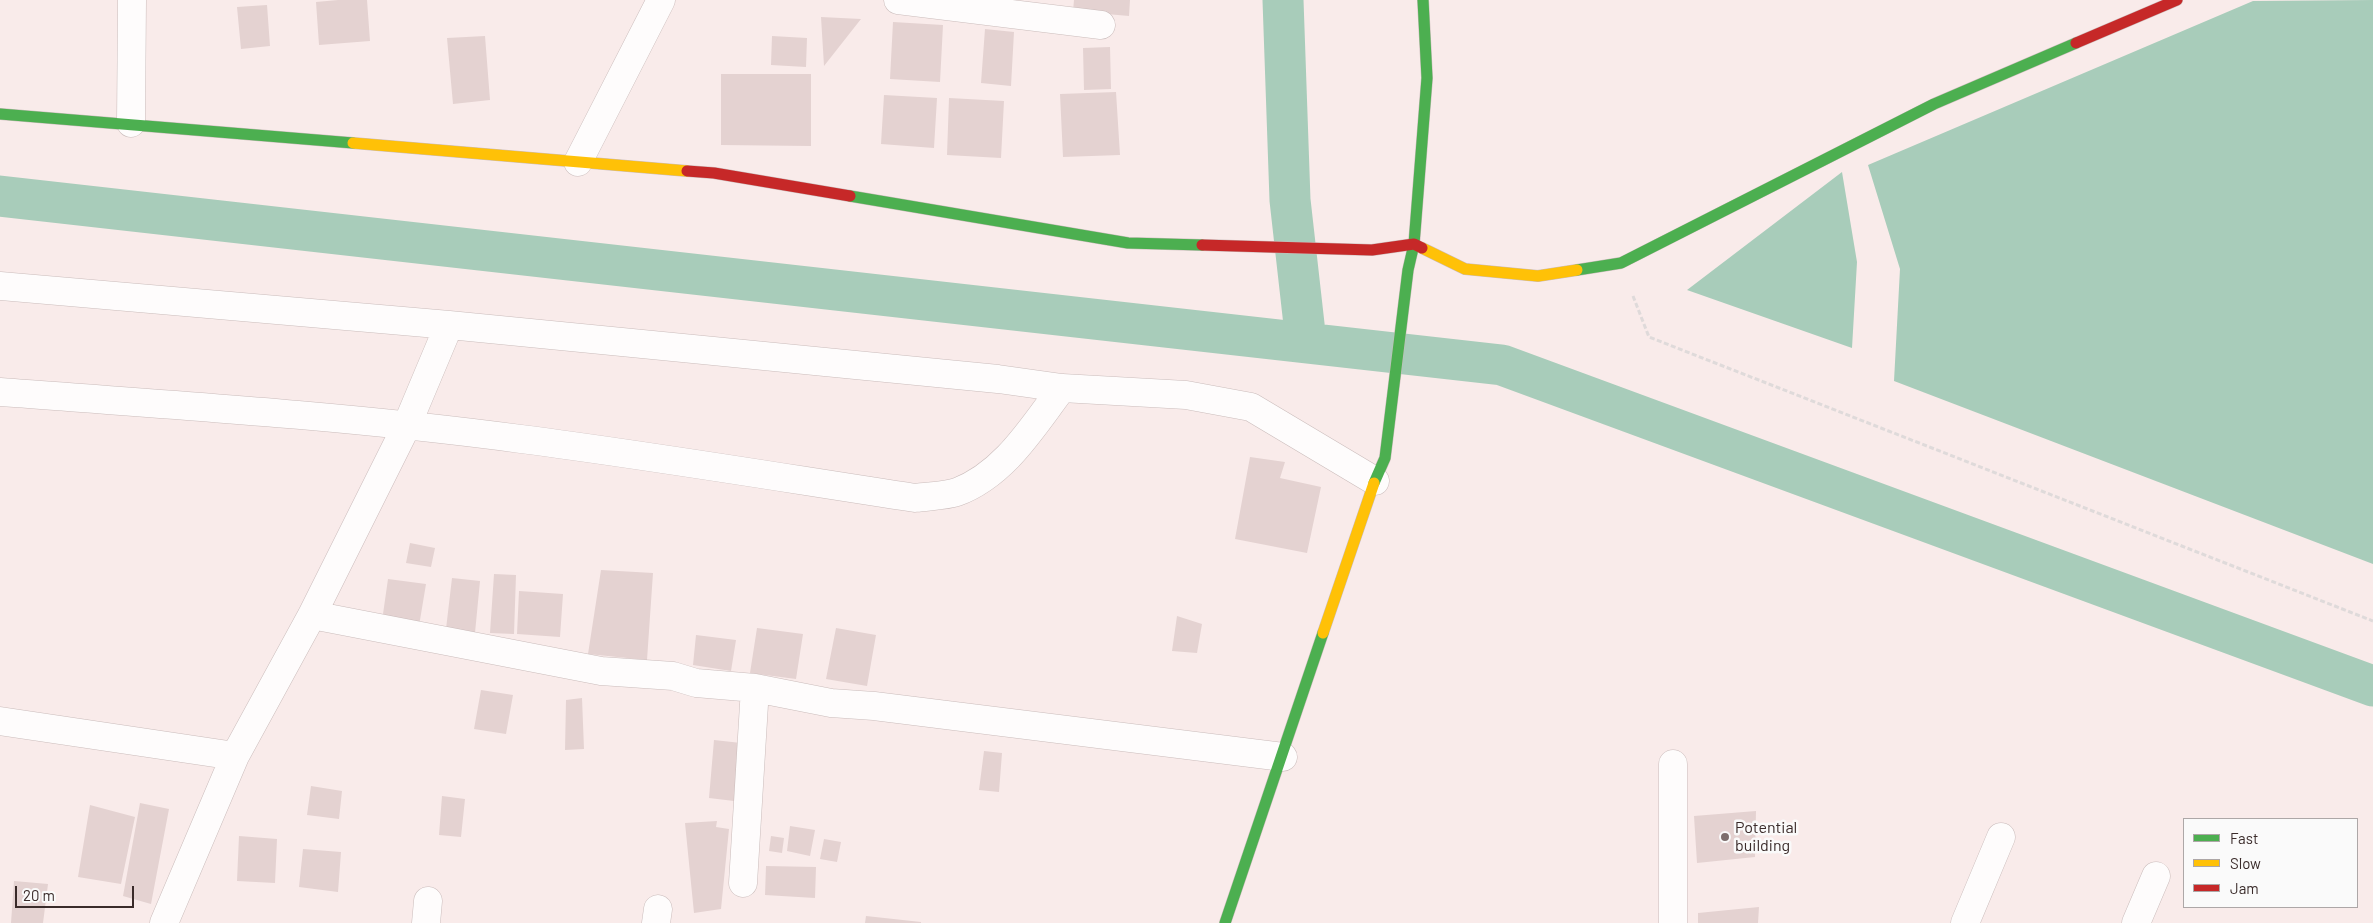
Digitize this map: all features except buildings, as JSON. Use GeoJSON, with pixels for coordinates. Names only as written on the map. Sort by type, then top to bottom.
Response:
{"type":"FeatureCollection","features":[{"type":"Feature","properties":{"kind":"street"},"geometry":{"type":"LineString","coordinates":[[131,123],[132,0]]}},
{"type":"Feature","properties":{"kind":"street"},"geometry":{"type":"LineString","coordinates":[[578,162],[661,0]]}},
{"type":"Feature","properties":{"kind":"street"},"geometry":{"type":"LineString","coordinates":[[898,0],[1101,24]]}},
{"type":"Feature","properties":{"kind":"street"},"geometry":{"type":"LineString","coordinates":[[1225,923],[1380,470],[1408,270],[1414,244],[1427,78],[1423,0]]}},
{"type":"Feature","properties":{"kind":"street"},"geometry":{"type":"LineString","coordinates":[[0,114],[131,123],[714,173],[1128,243],[1372,250],[1414,244],[1465,269],[1538,276],[1621,263],[1934,104],[2177,0]]}},
{"type":"Feature","properties":{"kind":"street"},"geometry":{"type":"LineString","coordinates":[[0,286],[449,325],[998,379],[1062,388],[1186,396],[1251,407],[1380,470]]}},
{"type":"Feature","properties":{"kind":"street"},"geometry":{"type":"LineString","coordinates":[[164,923],[235,756],[312,615],[407,425],[449,325]]}},
{"type":"Feature","properties":{"kind":"street"},"geometry":{"type":"LineString","coordinates":[[0,392],[407,425],[522,439],[916,498],[957,492],[986,476],[1009,456],[1062,388]]}},
{"type":"Feature","properties":{"kind":"street"},"geometry":{"type":"LineString","coordinates":[[312,615],[601,671],[673,676],[696,683],[755,688],[831,703],[874,706],[1283,757]]}},
{"type":"Feature","properties":{"kind":"street"},"geometry":{"type":"LineString","coordinates":[[743,882],[755,688]]}},
{"type":"Feature","properties":{"kind":"street"},"geometry":{"type":"LineString","coordinates":[[0,721],[235,756]]}},
{"type":"Feature","properties":{"kind":"street"},"geometry":{"type":"LineString","coordinates":[[1673,764],[1673,923]]}},
{"type":"Feature","properties":{"kind":"street"},"geometry":{"type":"LineString","coordinates":[[1965,923],[2001,837]]}},
{"type":"Feature","properties":{"kind":"street"},"geometry":{"type":"LineString","coordinates":[[2136,923],[2156,876]]}},
{"type":"Feature","properties":{"kind":"path"},"geometry":{"type":"LineString","coordinates":[[1621,263],[1649,337],[2373,621]]}},
{"type":"Feature","properties":{"kind":"shaded area"},"geometry":{"type":"Polygon","coordinates":[[[2373,0],[2373,564],[1894,381],[1900,269],[1868,165],[2253,1],[2373,0]]]}},
{"type":"Feature","properties":{"kind":"shaded area"},"geometry":{"type":"Polygon","coordinates":[[[1842,172],[1857,262],[1852,348],[1687,290],[1842,172]]]}},
{"type":"Feature","properties":{"kind":"waterway"},"geometry":{"type":"LineString","coordinates":[[1283,0],[1290,200],[1306,342]]}},
{"type":"Feature","properties":{"kind":"waterway"},"geometry":{"type":"LineString","coordinates":[[0,196],[1502,365],[2373,686]]}},
{"type":"Feature","properties":{"kind":"traffic: fast"},"geometry":{"type":"LineString","coordinates":[[1374,483],[1385,458],[1408,270],[1414,244],[1427,78],[1423,0]]}},
{"type":"Feature","properties":{"kind":"traffic: fast"},"geometry":{"type":"LineString","coordinates":[[1577,270],[1621,263],[1934,104],[2076,43]]}},
{"type":"Feature","properties":{"kind":"traffic: fast"},"geometry":{"type":"LineString","coordinates":[[0,114],[353,143]]}},
{"type":"Feature","properties":{"kind":"traffic: fast"},"geometry":{"type":"LineString","coordinates":[[850,196],[1128,243],[1202,245]]}},
{"type":"Feature","properties":{"kind":"traffic: fast"},"geometry":{"type":"LineString","coordinates":[[1225,923],[1323,633]]}},
{"type":"Feature","properties":{"kind":"traffic: slow"},"geometry":{"type":"LineString","coordinates":[[353,143],[687,171]]}},
{"type":"Feature","properties":{"kind":"traffic: slow"},"geometry":{"type":"LineString","coordinates":[[1422,248],[1465,269],[1538,276],[1577,270]]}},
{"type":"Feature","properties":{"kind":"traffic: slow"},"geometry":{"type":"LineString","coordinates":[[1323,633],[1374,483]]}},
{"type":"Feature","properties":{"kind":"traffic: jam"},"geometry":{"type":"LineString","coordinates":[[2076,43],[2177,0]]}},
{"type":"Feature","properties":{"kind":"traffic: jam"},"geometry":{"type":"LineString","coordinates":[[687,171],[714,173],[850,196]]}},
{"type":"Feature","properties":{"kind":"traffic: jam"},"geometry":{"type":"LineString","coordinates":[[1202,245],[1372,250],[1414,244],[1422,248]]}},
{"type":"Feature","properties":{"kind":"place","name":"Potential building"},"geometry":{"type":"Point","coordinates":[1725,837]}}]}
